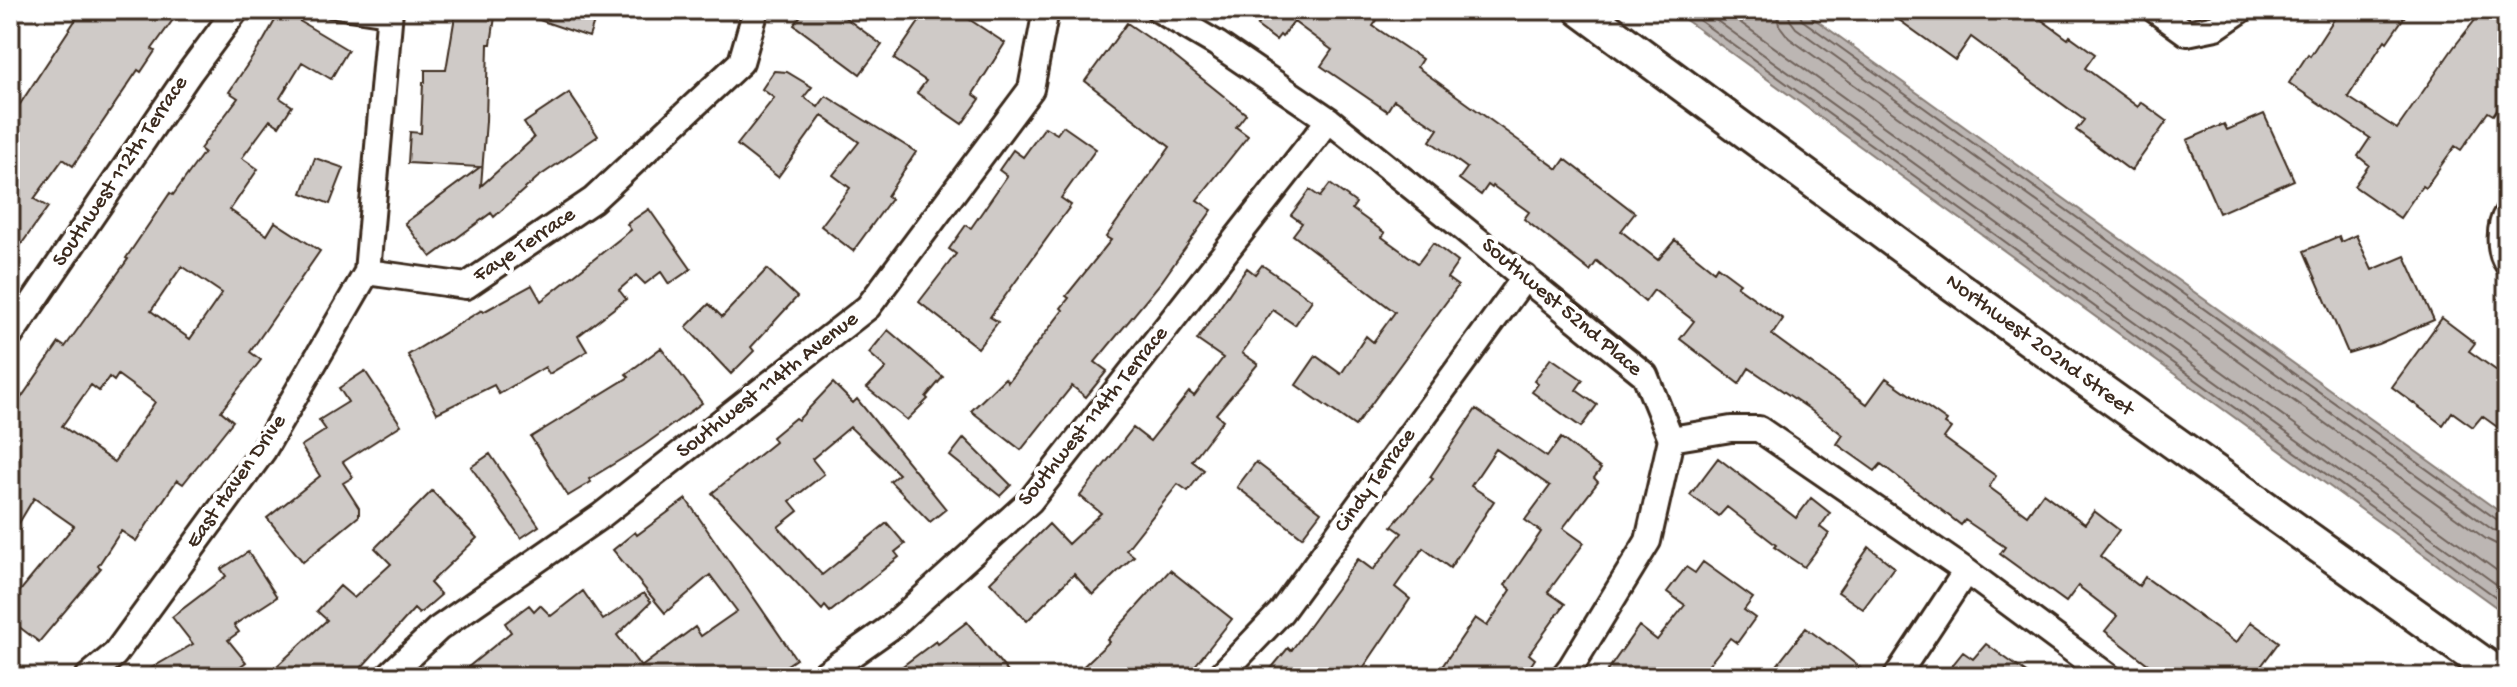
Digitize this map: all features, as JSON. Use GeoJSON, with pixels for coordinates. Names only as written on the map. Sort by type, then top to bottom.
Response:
{"type":"FeatureCollection","features":[{"type":"Feature","properties":{"kind":"street","name":"Southwest 112th Terrace"},"geometry":{"type":"LineString","coordinates":[[10,336],[190,72],[236,10]]}},
{"type":"Feature","properties":{"kind":"street","name":"Faye Terrace"},"geometry":{"type":"LineString","coordinates":[[367,272],[466,286],[593,200],[741,62],[756,10]]}},
{"type":"Feature","properties":{"kind":"street","name":"Southwest 114th Avenue"},"geometry":{"type":"LineString","coordinates":[[387,677],[438,629],[602,515],[868,307],[1031,89],[1046,10]]}},
{"type":"Feature","properties":{"kind":"street","name":"Southwest 52nd Place"},"geometry":{"type":"LineString","coordinates":[[1159,10],[1217,44],[1329,120],[1645,375],[1671,439]]}},
{"type":"Feature","properties":{"kind":"street","name":"Northwest 202nd Street"},"geometry":{"type":"LineString","coordinates":[[1581,10],[1951,283],[2502,677]]}},
{"type":"Feature","properties":{"kind":"street"},"geometry":{"type":"LineString","coordinates":[[2155,10],[2187,33],[2216,27],[2241,10]]}},
{"type":"Feature","properties":{"kind":"street"},"geometry":{"type":"LineString","coordinates":[[367,272],[389,14]]}},
{"type":"Feature","properties":{"kind":"street","name":"Southwest 114th Terrace"},"geometry":{"type":"LineString","coordinates":[[820,677],[891,627],[1030,501],[1329,120]]}},
{"type":"Feature","properties":{"kind":"street"},"geometry":{"type":"LineString","coordinates":[[2504,259],[2502,220],[2507,213]]}},
{"type":"Feature","properties":{"kind":"street","name":"East Haven Drive"},"geometry":{"type":"LineString","coordinates":[[88,677],[115,654],[263,451],[367,272]]}},
{"type":"Feature","properties":{"kind":"street","name":"Cindy Terrace"},"geometry":{"type":"LineString","coordinates":[[1219,677],[1281,612],[1525,277]]}},
{"type":"Feature","properties":{"kind":"street"},"geometry":{"type":"LineString","coordinates":[[1563,677],[1648,541],[1671,439],[1731,429],[1759,429],[1966,571],[2109,677]]}},
{"type":"Feature","properties":{"kind":"street"},"geometry":{"type":"LineString","coordinates":[[1896,677],[1966,571]]}},
{"type":"Feature","properties":{"kind":"lane"},"geometry":{"type":"LineString","coordinates":[[330,10],[389,14]]}},
{"type":"Feature","properties":{"kind":"water"},"geometry":{"type":"Polygon","coordinates":[[[1672,10],[1802,10],[2507,517],[2507,615],[1672,10]]]}},
{"type":"Feature","properties":{"kind":"building"},"geometry":{"type":"Polygon","coordinates":[[[82,10],[180,10],[152,49],[155,51],[141,72],[138,70],[73,166],[63,159],[34,199],[48,207],[10,260],[10,97],[20,104],[82,10]]]}},
{"type":"Feature","properties":{"kind":"building"},"geometry":{"type":"Polygon","coordinates":[[[281,10],[348,50],[331,79],[302,62],[280,98],[292,106],[279,126],[270,120],[242,158],[258,169],[230,210],[267,235],[275,222],[320,251],[250,352],[261,360],[221,411],[233,421],[183,484],[177,480],[136,541],[121,531],[98,566],[101,568],[39,642],[10,620],[10,603],[74,526],[34,498],[10,538],[10,414],[59,343],[65,347],[128,259],[170,193],[173,195],[204,152],[200,149],[238,98],[229,92],[281,10]],[[182,266],[151,311],[190,339],[222,293],[182,266]],[[118,375],[114,381],[109,377],[99,391],[91,385],[62,426],[114,462],[155,402],[118,375]]]}},
{"type":"Feature","properties":{"kind":"building"},"geometry":{"type":"Polygon","coordinates":[[[456,10],[496,10],[491,44],[488,44],[481,186],[534,138],[524,123],[569,93],[598,136],[537,178],[494,217],[491,213],[431,257],[405,223],[480,167],[408,163],[410,132],[421,133],[425,70],[446,70],[456,10]]]}},
{"type":"Feature","properties":{"kind":"building"},"geometry":{"type":"Polygon","coordinates":[[[523,10],[598,10],[589,37],[522,14],[523,10]]]}},
{"type":"Feature","properties":{"kind":"building"},"geometry":{"type":"Polygon","coordinates":[[[805,10],[835,10],[882,45],[860,74],[794,25],[805,10]]]}},
{"type":"Feature","properties":{"kind":"building"},"geometry":{"type":"Polygon","coordinates":[[[927,10],[955,10],[1005,43],[973,94],[980,99],[962,124],[917,93],[926,81],[894,59],[927,10]]]}},
{"type":"Feature","properties":{"kind":"building"},"geometry":{"type":"Polygon","coordinates":[[[1245,10],[1384,10],[1373,26],[1422,59],[1417,67],[1558,169],[1565,159],[1635,213],[1621,231],[1658,260],[1675,240],[1714,271],[1717,266],[1740,283],[1737,286],[1783,319],[1772,335],[1867,404],[1886,378],[1947,421],[1945,424],[1951,428],[1944,438],[1996,476],[1989,487],[2027,515],[2043,493],[2085,524],[2094,511],[2119,530],[2100,556],[2139,586],[2145,577],[2236,643],[2251,622],[2279,642],[2253,677],[2146,677],[2153,668],[2105,631],[2117,616],[2078,586],[2066,602],[2000,554],[2005,547],[1965,520],[1961,525],[1881,464],[1875,471],[1837,444],[1843,435],[1749,368],[1739,384],[1680,339],[1694,321],[1654,290],[1645,302],[1597,261],[1590,271],[1524,219],[1529,212],[1493,186],[1488,185],[1481,195],[1459,179],[1467,168],[1430,141],[1438,129],[1394,100],[1387,111],[1321,66],[1332,50],[1294,22],[1276,40],[1257,26],[1260,21],[1245,10]]]}},
{"type":"Feature","properties":{"kind":"building"},"geometry":{"type":"Polygon","coordinates":[[[1885,10],[2028,10],[2095,54],[2085,68],[2138,107],[2141,102],[2167,121],[2131,171],[2076,130],[2084,120],[1971,37],[1955,60],[1885,10]]]}},
{"type":"Feature","properties":{"kind":"building"},"geometry":{"type":"Polygon","coordinates":[[[2340,10],[2409,10],[2387,42],[2385,40],[2348,97],[2397,129],[2483,10],[2507,10],[2507,95],[2493,115],[2488,112],[2461,150],[2455,146],[2400,218],[2354,186],[2369,165],[2358,156],[2370,138],[2289,83],[2340,10]]]}},
{"type":"Feature","properties":{"kind":"building"},"geometry":{"type":"Polygon","coordinates":[[[1127,23],[1165,49],[1246,114],[1236,127],[1248,136],[1197,200],[1212,210],[1162,281],[1095,362],[1107,371],[1086,397],[1072,386],[1021,450],[971,411],[1005,378],[1008,382],[1063,310],[1061,308],[1069,298],[1066,296],[1111,240],[1106,237],[1170,147],[1085,81],[1127,23]]]}},
{"type":"Feature","properties":{"kind":"building"},"geometry":{"type":"Polygon","coordinates":[[[774,71],[787,72],[812,87],[804,97],[818,107],[826,96],[916,152],[887,196],[891,199],[853,251],[821,226],[850,188],[833,175],[859,142],[822,116],[778,177],[737,145],[774,98],[762,89],[774,71]]]}},
{"type":"Feature","properties":{"kind":"building"},"geometry":{"type":"Polygon","coordinates":[[[2264,114],[2294,180],[2219,213],[2187,140],[2224,124],[2227,130],[2264,114]]]}},
{"type":"Feature","properties":{"kind":"building"},"geometry":{"type":"Polygon","coordinates":[[[1063,126],[1096,149],[1061,198],[1071,205],[990,317],[998,322],[978,348],[919,302],[956,254],[949,249],[966,225],[971,228],[1007,176],[999,170],[1013,150],[1023,157],[1045,127],[1057,134],[1063,126]]]}},
{"type":"Feature","properties":{"kind":"building"},"geometry":{"type":"Polygon","coordinates":[[[315,158],[344,168],[330,204],[302,193],[315,158]]]}},
{"type":"Feature","properties":{"kind":"building"},"geometry":{"type":"Polygon","coordinates":[[[1330,184],[1356,203],[1352,209],[1385,233],[1382,237],[1418,263],[1433,243],[1458,262],[1447,278],[1458,286],[1355,426],[1296,385],[1316,356],[1341,374],[1366,336],[1373,342],[1395,312],[1293,235],[1302,223],[1291,215],[1310,190],[1320,197],[1330,184]]]}},
{"type":"Feature","properties":{"kind":"building"},"geometry":{"type":"Polygon","coordinates":[[[649,209],[691,269],[669,284],[661,272],[645,284],[636,275],[619,290],[626,299],[578,336],[587,351],[549,374],[545,367],[499,394],[494,385],[437,413],[408,355],[482,310],[532,285],[541,301],[631,230],[627,224],[649,209]]]}},
{"type":"Feature","properties":{"kind":"building"},"geometry":{"type":"Polygon","coordinates":[[[2356,235],[2372,270],[2405,256],[2434,320],[2348,353],[2304,251],[2339,236],[2341,242],[2356,235]]]}},
{"type":"Feature","properties":{"kind":"building"},"geometry":{"type":"Polygon","coordinates":[[[1262,265],[1312,300],[1295,325],[1273,310],[1242,353],[1258,364],[1216,414],[1223,420],[1192,461],[1204,470],[1188,491],[1178,484],[1126,550],[1134,556],[1093,595],[1074,574],[1027,621],[990,582],[1049,524],[1068,544],[1101,513],[1080,496],[1133,428],[1150,441],[1189,392],[1194,396],[1223,358],[1197,340],[1247,268],[1255,274],[1262,265]]]}},
{"type":"Feature","properties":{"kind":"building"},"geometry":{"type":"Polygon","coordinates":[[[767,269],[797,297],[751,347],[754,351],[731,374],[686,327],[709,304],[722,317],[767,269]]]}},
{"type":"Feature","properties":{"kind":"building"},"geometry":{"type":"Polygon","coordinates":[[[2442,318],[2475,343],[2469,351],[2507,378],[2507,434],[2482,416],[2473,427],[2452,412],[2443,425],[2392,387],[2442,318]]]}},
{"type":"Feature","properties":{"kind":"building"},"geometry":{"type":"Polygon","coordinates":[[[888,330],[943,377],[926,397],[928,399],[907,420],[867,388],[886,368],[869,353],[888,330]]]}},
{"type":"Feature","properties":{"kind":"building"},"geometry":{"type":"Polygon","coordinates":[[[661,348],[702,403],[568,496],[531,437],[629,377],[626,374],[661,348]]]}},
{"type":"Feature","properties":{"kind":"building"},"geometry":{"type":"Polygon","coordinates":[[[1551,358],[1583,380],[1576,390],[1597,405],[1581,427],[1532,392],[1538,384],[1534,381],[1551,358]]]}},
{"type":"Feature","properties":{"kind":"building"},"geometry":{"type":"Polygon","coordinates":[[[365,371],[401,425],[343,462],[353,477],[343,483],[359,508],[359,516],[303,562],[267,518],[320,476],[301,446],[326,430],[319,420],[348,402],[339,388],[365,371]]]}},
{"type":"Feature","properties":{"kind":"building"},"geometry":{"type":"Polygon","coordinates":[[[833,383],[853,403],[857,399],[946,509],[930,522],[890,481],[899,474],[850,427],[812,459],[824,474],[790,501],[798,511],[778,527],[822,575],[887,523],[905,544],[895,552],[899,557],[830,612],[825,606],[822,610],[712,493],[775,442],[772,437],[795,418],[798,420],[833,383]]]}},
{"type":"Feature","properties":{"kind":"building"},"geometry":{"type":"Polygon","coordinates":[[[1476,409],[1547,457],[1561,438],[1601,469],[1594,478],[1598,482],[1563,528],[1584,543],[1548,592],[1565,604],[1529,654],[1535,659],[1523,677],[1435,677],[1475,618],[1487,626],[1511,590],[1505,585],[1541,532],[1525,520],[1550,486],[1496,449],[1471,486],[1494,501],[1450,568],[1423,548],[1395,587],[1410,599],[1357,677],[1264,677],[1288,648],[1291,651],[1358,559],[1373,570],[1402,533],[1392,526],[1433,479],[1430,477],[1476,409]]]}},
{"type":"Feature","properties":{"kind":"building"},"geometry":{"type":"Polygon","coordinates":[[[964,438],[1011,485],[1000,496],[950,456],[964,438]]]}},
{"type":"Feature","properties":{"kind":"building"},"geometry":{"type":"Polygon","coordinates":[[[490,454],[539,526],[521,538],[471,467],[490,454]]]}},
{"type":"Feature","properties":{"kind":"building"},"geometry":{"type":"Polygon","coordinates":[[[1718,458],[1796,518],[1811,498],[1830,513],[1820,527],[1829,534],[1804,567],[1774,547],[1776,545],[1727,507],[1719,516],[1690,495],[1718,458]]]}},
{"type":"Feature","properties":{"kind":"building"},"geometry":{"type":"Polygon","coordinates":[[[1256,462],[1321,512],[1302,537],[1237,487],[1256,462]]]}},
{"type":"Feature","properties":{"kind":"building"},"geometry":{"type":"Polygon","coordinates":[[[432,491],[477,538],[430,583],[441,595],[419,614],[414,609],[353,677],[265,677],[327,620],[317,611],[340,586],[354,598],[391,564],[375,548],[432,491]]]}},
{"type":"Feature","properties":{"kind":"building"},"geometry":{"type":"Polygon","coordinates":[[[686,499],[796,659],[769,677],[456,677],[511,632],[505,623],[529,605],[534,611],[540,605],[551,616],[583,591],[603,620],[644,593],[651,602],[617,635],[641,667],[695,627],[701,636],[737,611],[710,575],[665,613],[613,550],[686,499]]]}},
{"type":"Feature","properties":{"kind":"building"},"geometry":{"type":"Polygon","coordinates":[[[1869,547],[1894,567],[1863,609],[1838,592],[1869,547]]]}},
{"type":"Feature","properties":{"kind":"building"},"geometry":{"type":"Polygon","coordinates":[[[248,552],[277,597],[234,625],[239,632],[228,640],[246,662],[226,677],[136,677],[193,644],[172,617],[226,576],[221,569],[248,552]]]}},
{"type":"Feature","properties":{"kind":"building"},"geometry":{"type":"Polygon","coordinates":[[[1703,562],[1753,598],[1744,610],[1755,618],[1737,643],[1730,638],[1699,677],[1603,677],[1639,626],[1657,640],[1685,605],[1667,592],[1686,567],[1695,573],[1703,562]]]}},
{"type":"Feature","properties":{"kind":"building"},"geometry":{"type":"Polygon","coordinates":[[[1170,570],[1232,619],[1186,677],[1072,677],[1109,642],[1107,640],[1170,570]]]}},
{"type":"Feature","properties":{"kind":"building"},"geometry":{"type":"Polygon","coordinates":[[[967,622],[1012,677],[888,677],[936,641],[938,644],[967,622]]]}},
{"type":"Feature","properties":{"kind":"building"},"geometry":{"type":"Polygon","coordinates":[[[1806,628],[1829,643],[1872,677],[1768,677],[1806,628]]]}},
{"type":"Feature","properties":{"kind":"building"},"geometry":{"type":"Polygon","coordinates":[[[1986,644],[2032,677],[1943,677],[1963,652],[1973,659],[1986,644]]]}}]}
